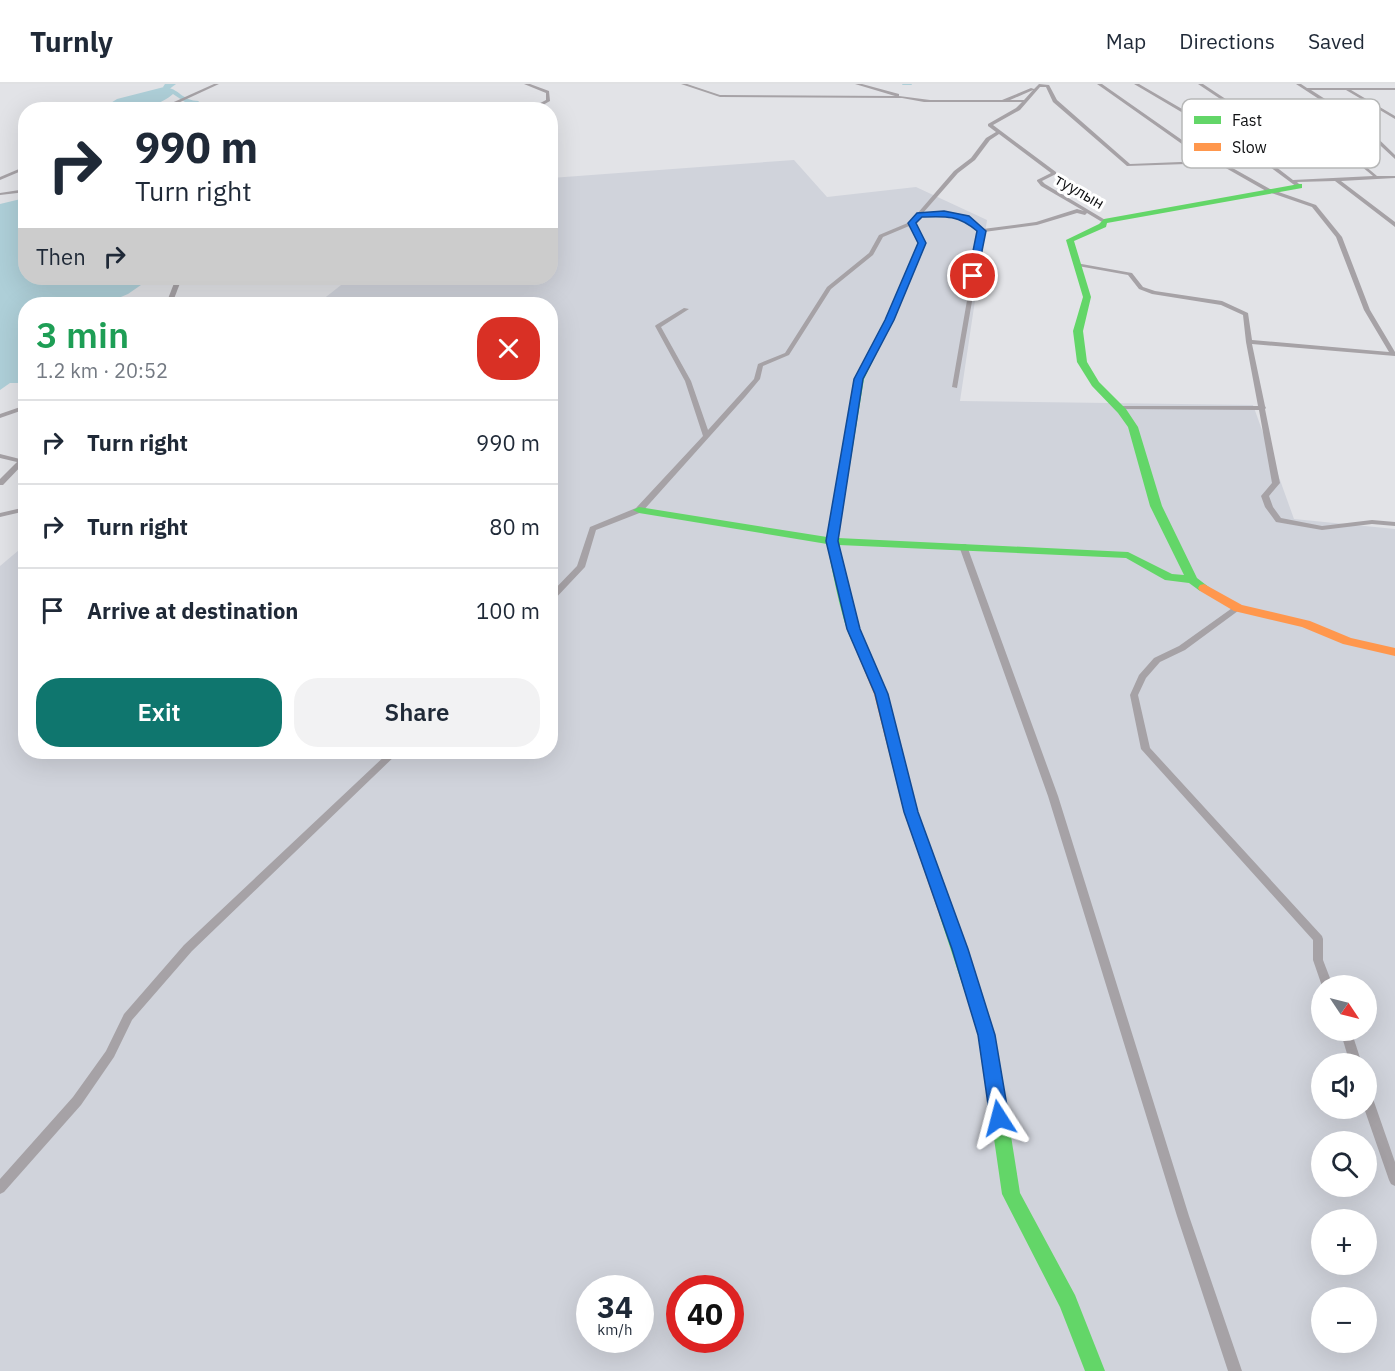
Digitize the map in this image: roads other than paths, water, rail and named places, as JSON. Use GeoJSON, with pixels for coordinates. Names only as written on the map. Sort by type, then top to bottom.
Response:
{"type":"FeatureCollection","features":[{"type":"Feature","properties":{"kind":"street"},"geometry":{"type":"LineString","coordinates":[[176,102],[217,84]]}},
{"type":"Feature","properties":{"kind":"street"},"geometry":{"type":"LineString","coordinates":[[526,84],[548,92],[548,101],[546,102]]}},
{"type":"Feature","properties":{"kind":"street"},"geometry":{"type":"LineString","coordinates":[[683,84],[720,96],[902,97],[930,101]]}},
{"type":"Feature","properties":{"kind":"street"},"geometry":{"type":"LineString","coordinates":[[857,84],[902,97]]}},
{"type":"Feature","properties":{"kind":"street"},"geometry":{"type":"LineString","coordinates":[[1099,84],[1182,142]]}},
{"type":"Feature","properties":{"kind":"street"},"geometry":{"type":"LineString","coordinates":[[1136,84],[1182,111]]}},
{"type":"Feature","properties":{"kind":"street"},"geometry":{"type":"LineString","coordinates":[[1200,84],[1223,99]]}},
{"type":"Feature","properties":{"kind":"street"},"geometry":{"type":"LineString","coordinates":[[1298,84],[1321,99]]}},
{"type":"Feature","properties":{"kind":"street"},"geometry":{"type":"LineString","coordinates":[[916,219],[956,171],[973,159],[988,139],[999,132],[990,124],[1013,113],[1040,86]]}},
{"type":"Feature","properties":{"kind":"street"},"geometry":{"type":"LineString","coordinates":[[999,103],[1040,86],[1048,86],[1055,101],[1129,165],[1182,164]]}},
{"type":"Feature","properties":{"kind":"street"},"geometry":{"type":"LineString","coordinates":[[1305,89],[1395,89]]}},
{"type":"Feature","properties":{"kind":"street"},"geometry":{"type":"LineString","coordinates":[[1346,89],[1363,99]]}},
{"type":"Feature","properties":{"kind":"street"},"geometry":{"type":"LineString","coordinates":[[851,101],[1024,102]]}},
{"type":"Feature","properties":{"kind":"street"},"geometry":{"type":"LineString","coordinates":[[1380,109],[1395,118]]}},
{"type":"Feature","properties":{"kind":"street","name":"туулын"},"geometry":{"type":"LineString","coordinates":[[999,132],[1053,173],[1039,181],[1043,185],[1104,221]]}},
{"type":"Feature","properties":{"kind":"street"},"geometry":{"type":"LineString","coordinates":[[1380,143],[1395,158]]}},
{"type":"Feature","properties":{"kind":"street"},"geometry":{"type":"LineString","coordinates":[[1229,168],[1268,190],[1314,206],[1339,237],[1367,310],[1394,354]]}},
{"type":"Feature","properties":{"kind":"street"},"geometry":{"type":"LineString","coordinates":[[1275,168],[1296,184]]}},
{"type":"Feature","properties":{"kind":"street"},"geometry":{"type":"LineString","coordinates":[[1366,168],[1375,176]]}},
{"type":"Feature","properties":{"kind":"street"},"geometry":{"type":"LineString","coordinates":[[0,179],[18,171]]}},
{"type":"Feature","properties":{"kind":"street"},"geometry":{"type":"LineString","coordinates":[[1192,580],[1161,523],[1146,478],[1140,442],[1129,418],[1103,393],[1084,368],[1077,341],[1088,300],[1070,240],[1103,225],[1104,221],[1136,217],[1296,184],[1375,176],[1395,177]]}},
{"type":"Feature","properties":{"kind":"street"},"geometry":{"type":"LineString","coordinates":[[1336,179],[1395,225]]}},
{"type":"Feature","properties":{"kind":"street"},"geometry":{"type":"LineString","coordinates":[[0,194],[18,191]]}},
{"type":"Feature","properties":{"kind":"street"},"geometry":{"type":"LineString","coordinates":[[558,591],[581,567],[593,529],[639,510],[757,380],[760,365],[787,354],[829,288],[871,254],[881,236],[916,219],[944,214],[966,218],[982,231],[1037,223],[1077,211],[1090,214]]}},
{"type":"Feature","properties":{"kind":"street"},"geometry":{"type":"LineString","coordinates":[[916,219],[922,243],[889,320],[859,379],[832,541],[853,629],[881,694],[911,812],[960,949],[987,1035],[1011,1194],[1068,1302],[1095,1371]]}},
{"type":"Feature","properties":{"kind":"street"},"geometry":{"type":"LineString","coordinates":[[955,387],[982,231]]}},
{"type":"Feature","properties":{"kind":"street"},"geometry":{"type":"LineString","coordinates":[[1078,264],[1130,274],[1142,288],[1154,293],[1222,303],[1246,314],[1249,342],[1276,483],[1265,496],[1269,507],[1279,520],[1322,528],[1372,522],[1395,524]]}},
{"type":"Feature","properties":{"kind":"street"},"geometry":{"type":"LineString","coordinates":[[686,309],[658,326],[688,381],[707,437]]}},
{"type":"Feature","properties":{"kind":"street"},"geometry":{"type":"LineString","coordinates":[[1249,342],[1394,354]]}},
{"type":"Feature","properties":{"kind":"street"},"geometry":{"type":"LineString","coordinates":[[1120,408],[1263,408]]}},
{"type":"Feature","properties":{"kind":"street"},"geometry":{"type":"LineString","coordinates":[[0,416],[18,410]]}},
{"type":"Feature","properties":{"kind":"street"},"geometry":{"type":"LineString","coordinates":[[0,456],[18,458]]}},
{"type":"Feature","properties":{"kind":"street"},"geometry":{"type":"LineString","coordinates":[[0,483],[18,464]]}},
{"type":"Feature","properties":{"kind":"street"},"geometry":{"type":"LineString","coordinates":[[639,510],[832,541],[1128,555],[1169,577],[1192,580],[1238,608],[1306,624],[1347,641],[1395,652]]}},
{"type":"Feature","properties":{"kind":"street"},"geometry":{"type":"LineString","coordinates":[[0,515],[18,511]]}},
{"type":"Feature","properties":{"kind":"street"},"geometry":{"type":"LineString","coordinates":[[963,546],[1053,796],[1183,1216],[1235,1371]]}},
{"type":"Feature","properties":{"kind":"street"},"geometry":{"type":"LineString","coordinates":[[1238,608],[1182,648],[1157,660],[1142,677],[1134,695],[1146,749],[1318,939],[1318,960],[1324,975]]}},
{"type":"Feature","properties":{"kind":"street"},"geometry":{"type":"LineString","coordinates":[[0,1188],[77,1101],[110,1054],[128,1017],[188,948],[387,759]]}},
{"type":"Feature","properties":{"kind":"street"},"geometry":{"type":"LineString","coordinates":[[1374,1119],[1395,1180]]}},
{"type":"Feature","properties":{"kind":"water"},"geometry":{"type":"Polygon","coordinates":[[[164,87],[188,99],[199,101],[185,102],[173,94],[160,102],[112,102],[164,87]]]}},
{"type":"Feature","properties":{"kind":"water"},"geometry":{"type":"Polygon","coordinates":[[[18,200],[18,285],[141,285],[121,297],[18,297],[18,383],[10,383],[0,390],[0,204],[18,200]]]}},
{"type":"Feature","properties":{"kind":"waterway"},"geometry":{"type":"LineString","coordinates":[[168,87],[171,84]]}},
{"type":"Feature","properties":{"kind":"waterway"},"geometry":{"type":"LineString","coordinates":[[903,84],[911,84]]}}]}
